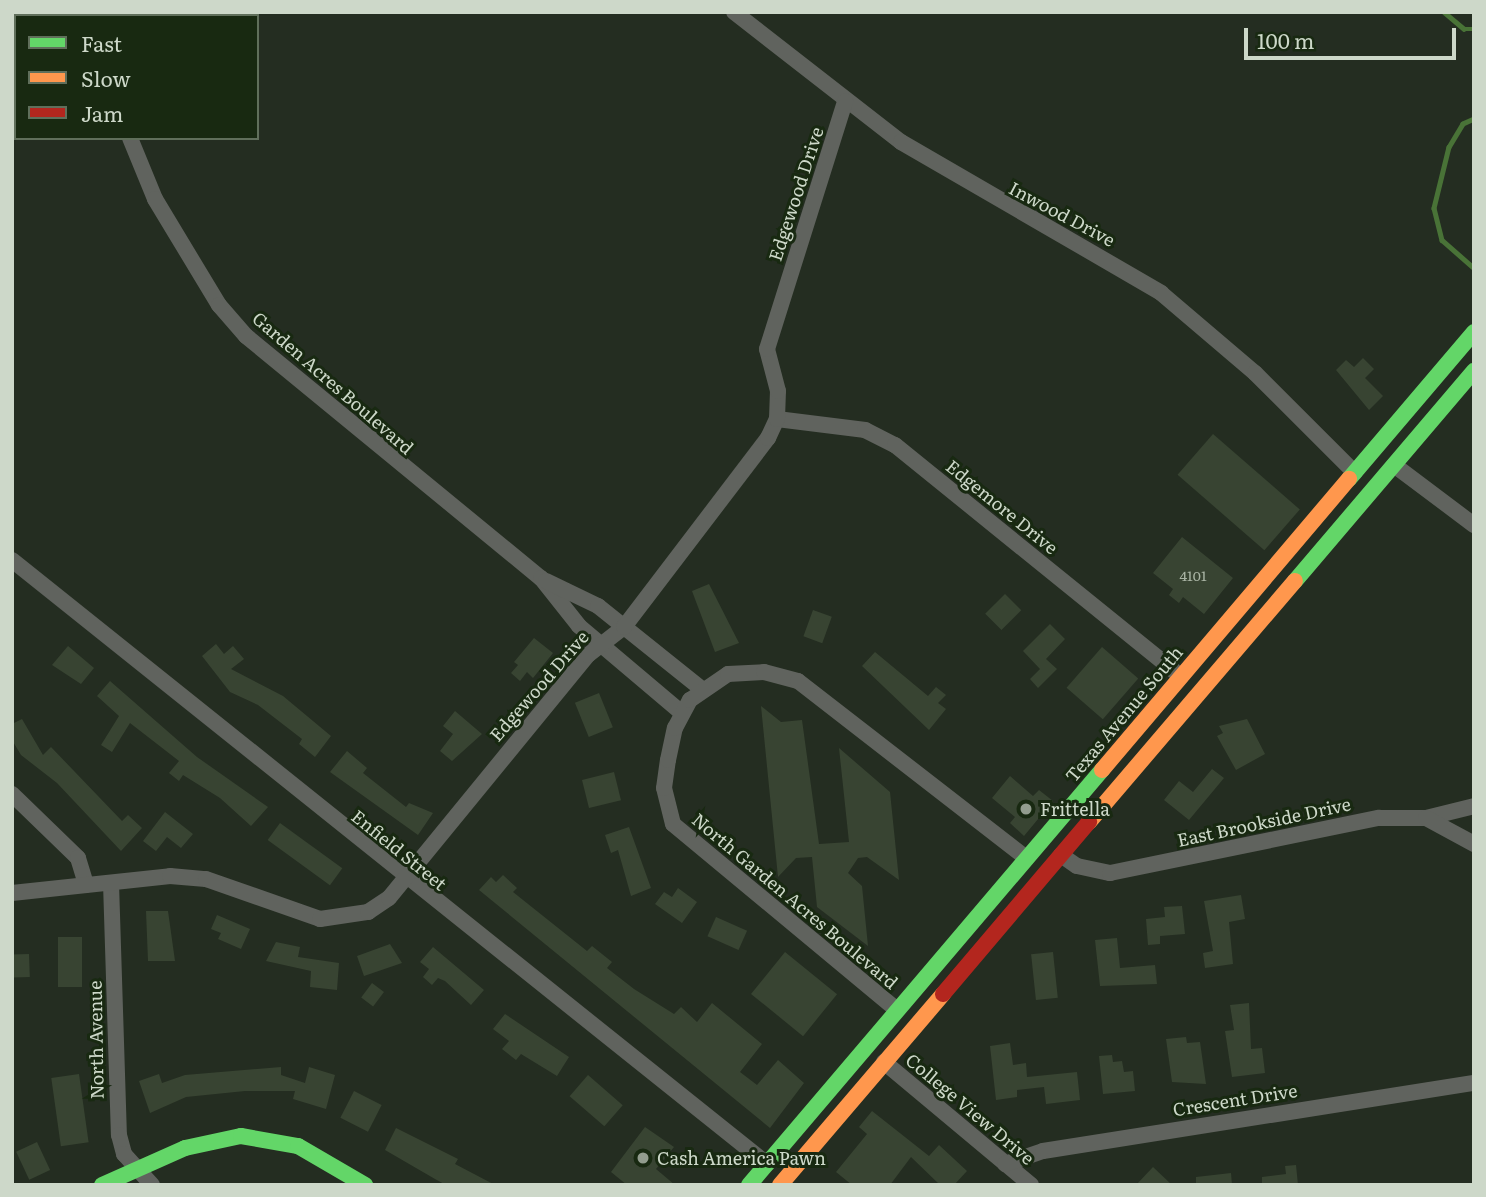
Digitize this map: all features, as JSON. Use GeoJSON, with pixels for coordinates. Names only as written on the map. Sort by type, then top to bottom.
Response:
{"type":"FeatureCollection","features":[{"type":"Feature","properties":{"kind":"main road","name":"Texas Avenue South"},"geometry":{"type":"LineString","coordinates":[[748,1185],[1474,332]]}},
{"type":"Feature","properties":{"kind":"main road"},"geometry":{"type":"LineString","coordinates":[[1394,465],[1396,443],[1474,349]]}},
{"type":"Feature","properties":{"kind":"main road"},"geometry":{"type":"LineString","coordinates":[[780,1185],[1474,371]]}},
{"type":"Feature","properties":{"kind":"main road"},"geometry":{"type":"LineString","coordinates":[[1261,621],[1273,588],[1357,486],[1354,472]]}},
{"type":"Feature","properties":{"kind":"main road"},"geometry":{"type":"LineString","coordinates":[[947,988],[950,966],[1029,874],[1027,858]]}},
{"type":"Feature","properties":{"kind":"main road"},"geometry":{"type":"LineString","coordinates":[[102,1185],[199,1143],[256,1136],[298,1146],[365,1185]]}},
{"type":"Feature","properties":{"kind":"street","name":"Inwood Drive"},"geometry":{"type":"LineString","coordinates":[[734,12],[845,101],[981,193],[1161,293],[1255,373],[1354,472]]}},
{"type":"Feature","properties":{"kind":"street","name":"Edgewood Drive"},"geometry":{"type":"LineString","coordinates":[[12,892],[206,878],[296,915],[342,920],[368,912],[405,880],[598,643],[624,626],[768,438],[777,419],[778,391],[767,349],[845,101]]}},
{"type":"Feature","properties":{"kind":"street","name":"Garden Acres Boulevard"},"geometry":{"type":"LineString","coordinates":[[131,140],[155,199],[219,305],[246,336],[541,578],[598,643],[657,692],[692,701]]}},
{"type":"Feature","properties":{"kind":"street","name":"Edgemore Drive"},"geometry":{"type":"LineString","coordinates":[[777,419],[865,430],[895,444],[1181,677]]}},
{"type":"Feature","properties":{"kind":"street"},"geometry":{"type":"LineString","coordinates":[[1394,465],[1474,525]]}},
{"type":"Feature","properties":{"kind":"street","name":"Enfield Street"},"geometry":{"type":"LineString","coordinates":[[12,560],[405,880],[766,1164]]}},
{"type":"Feature","properties":{"kind":"street","name":"Garden Acres Boulevard"},"geometry":{"type":"LineString","coordinates":[[541,578],[583,597],[624,626],[692,701]]}},
{"type":"Feature","properties":{"kind":"street"},"geometry":{"type":"LineString","coordinates":[[692,701],[728,674],[746,672],[781,676],[813,689],[1027,858]]}},
{"type":"Feature","properties":{"kind":"street"},"geometry":{"type":"LineString","coordinates":[[657,692],[670,740]]}},
{"type":"Feature","properties":{"kind":"street","name":"North Garden Acres Boulevard"},"geometry":{"type":"LineString","coordinates":[[692,701],[670,740],[666,803],[684,838],[897,1010]]}},
{"type":"Feature","properties":{"kind":"street"},"geometry":{"type":"LineString","coordinates":[[12,794],[78,858],[86,885]]}},
{"type":"Feature","properties":{"kind":"street"},"geometry":{"type":"LineString","coordinates":[[1426,818],[1474,806]]}},
{"type":"Feature","properties":{"kind":"street","name":"East Brookside Drive"},"geometry":{"type":"LineString","coordinates":[[1060,855],[1077,866],[1110,873],[1379,818],[1426,818],[1474,844]]}},
{"type":"Feature","properties":{"kind":"street","name":"North Avenue"},"geometry":{"type":"LineString","coordinates":[[111,883],[117,1125],[124,1154],[152,1185]]}},
{"type":"Feature","properties":{"kind":"street","name":"College View Drive"},"geometry":{"type":"LineString","coordinates":[[884,1062],[1031,1185]]}},
{"type":"Feature","properties":{"kind":"street","name":"Crescent Drive"},"geometry":{"type":"LineString","coordinates":[[1005,1164],[1043,1151],[1474,1083]]}},
{"type":"Feature","properties":{"kind":"building"},"geometry":{"type":"Polygon","coordinates":[[[1363,358],[1374,369],[1365,378],[1383,396],[1369,410],[1336,370],[1346,360],[1354,367],[1363,358]]]}},
{"type":"Feature","properties":{"kind":"building"},"geometry":{"type":"Polygon","coordinates":[[[1213,434],[1300,509],[1264,550],[1178,475],[1213,434]]]}},
{"type":"Feature","properties":{"kind":"building"},"geometry":{"type":"Polygon","coordinates":[[[1182,537],[1233,578],[1204,614],[1183,597],[1179,603],[1169,595],[1173,589],[1153,573],[1182,537]]]}},
{"type":"Feature","properties":{"kind":"building"},"geometry":{"type":"Polygon","coordinates":[[[709,584],[739,643],[715,652],[692,591],[709,584]]]}},
{"type":"Feature","properties":{"kind":"building"},"geometry":{"type":"Polygon","coordinates":[[[1005,594],[1021,610],[1001,630],[985,614],[1005,594]]]}},
{"type":"Feature","properties":{"kind":"building"},"geometry":{"type":"Polygon","coordinates":[[[813,610],[832,617],[822,643],[803,636],[813,610]]]}},
{"type":"Feature","properties":{"kind":"building"},"geometry":{"type":"Polygon","coordinates":[[[1050,624],[1065,639],[1046,659],[1057,669],[1038,688],[1030,679],[1040,669],[1023,651],[1050,624]]]}},
{"type":"Feature","properties":{"kind":"building"},"geometry":{"type":"Polygon","coordinates":[[[534,638],[553,653],[533,678],[527,672],[520,681],[511,673],[518,665],[514,662],[534,638]]]}},
{"type":"Feature","properties":{"kind":"building"},"geometry":{"type":"Polygon","coordinates":[[[216,644],[224,654],[233,646],[244,659],[231,669],[283,696],[331,736],[315,757],[299,744],[302,739],[258,705],[230,692],[202,656],[216,644]]]}},
{"type":"Feature","properties":{"kind":"building"},"geometry":{"type":"Polygon","coordinates":[[[68,646],[94,668],[81,684],[52,665],[68,646]]]}},
{"type":"Feature","properties":{"kind":"building"},"geometry":{"type":"Polygon","coordinates":[[[1102,647],[1138,678],[1103,719],[1067,688],[1102,647]]]}},
{"type":"Feature","properties":{"kind":"building"},"geometry":{"type":"Polygon","coordinates":[[[875,652],[928,696],[936,687],[946,695],[938,703],[946,709],[929,730],[862,666],[875,652]]]}},
{"type":"Feature","properties":{"kind":"building"},"geometry":{"type":"Polygon","coordinates":[[[110,681],[197,757],[268,807],[251,826],[220,798],[183,775],[179,781],[169,773],[179,761],[130,723],[112,752],[101,745],[119,716],[97,696],[110,681]]]}},
{"type":"Feature","properties":{"kind":"building"},"geometry":{"type":"Polygon","coordinates":[[[599,693],[613,727],[589,737],[575,703],[599,693]]]}},
{"type":"Feature","properties":{"kind":"building"},"geometry":{"type":"Polygon","coordinates":[[[761,706],[781,722],[802,720],[819,844],[849,842],[839,748],[890,792],[899,880],[867,857],[858,858],[848,873],[862,886],[868,946],[817,907],[812,857],[796,858],[778,877],[761,706]]]}},
{"type":"Feature","properties":{"kind":"building"},"geometry":{"type":"Polygon","coordinates":[[[455,711],[482,734],[452,761],[440,751],[453,734],[443,726],[455,711]]]}},
{"type":"Feature","properties":{"kind":"building"},"geometry":{"type":"Polygon","coordinates":[[[22,719],[43,755],[51,747],[122,821],[128,815],[142,828],[121,851],[57,783],[21,755],[12,740],[12,724],[22,719]]]}},
{"type":"Feature","properties":{"kind":"building"},"geometry":{"type":"Polygon","coordinates":[[[1247,719],[1265,754],[1236,770],[1217,736],[1223,733],[1219,726],[1247,719]]]}},
{"type":"Feature","properties":{"kind":"building"},"geometry":{"type":"Polygon","coordinates":[[[347,751],[367,768],[363,773],[406,807],[409,803],[433,813],[418,835],[330,772],[347,751]]]}},
{"type":"Feature","properties":{"kind":"building"},"geometry":{"type":"Polygon","coordinates":[[[1212,769],[1224,778],[1189,820],[1164,800],[1179,781],[1193,792],[1212,769]]]}},
{"type":"Feature","properties":{"kind":"building"},"geometry":{"type":"Polygon","coordinates":[[[614,772],[621,800],[589,808],[582,780],[614,772]]]}},
{"type":"Feature","properties":{"kind":"building","name":"Frittella"},"geometry":{"type":"Polygon","coordinates":[[[1010,776],[1033,796],[1039,790],[1053,801],[1024,836],[1010,823],[1015,817],[992,798],[1010,776]]]}},
{"type":"Feature","properties":{"kind":"building"},"geometry":{"type":"Polygon","coordinates":[[[165,812],[193,834],[181,848],[167,837],[156,851],[143,841],[165,812]]]}},
{"type":"Feature","properties":{"kind":"building"},"geometry":{"type":"Polygon","coordinates":[[[280,823],[342,868],[330,885],[268,840],[280,823]]]}},
{"type":"Feature","properties":{"kind":"building"},"geometry":{"type":"Polygon","coordinates":[[[629,827],[651,888],[631,896],[618,850],[611,853],[605,835],[629,827]]]}},
{"type":"Feature","properties":{"kind":"building"},"geometry":{"type":"Polygon","coordinates":[[[503,875],[517,888],[513,892],[587,951],[592,946],[612,962],[607,968],[634,989],[674,1014],[681,1007],[697,1022],[712,1003],[762,1044],[740,1072],[757,1085],[778,1060],[804,1083],[770,1128],[479,890],[491,877],[496,882],[503,875]]]}},
{"type":"Feature","properties":{"kind":"building"},"geometry":{"type":"Polygon","coordinates":[[[678,888],[697,902],[682,923],[655,904],[664,892],[672,897],[678,888]]]}},
{"type":"Feature","properties":{"kind":"building"},"geometry":{"type":"Polygon","coordinates":[[[1241,895],[1245,919],[1229,922],[1233,964],[1205,968],[1203,953],[1213,951],[1204,901],[1241,895]]]}},
{"type":"Feature","properties":{"kind":"building"},"geometry":{"type":"Polygon","coordinates":[[[1182,906],[1185,934],[1160,936],[1160,944],[1148,945],[1146,919],[1165,917],[1164,907],[1182,906]]]}},
{"type":"Feature","properties":{"kind":"building"},"geometry":{"type":"Polygon","coordinates":[[[146,911],[168,911],[175,961],[148,961],[146,911]]]}},
{"type":"Feature","properties":{"kind":"building"},"geometry":{"type":"Polygon","coordinates":[[[217,915],[250,929],[241,949],[218,939],[221,933],[211,929],[217,915]]]}},
{"type":"Feature","properties":{"kind":"building"},"geometry":{"type":"Polygon","coordinates":[[[716,917],[747,931],[739,950],[707,936],[716,917]]]}},
{"type":"Feature","properties":{"kind":"building"},"geometry":{"type":"Polygon","coordinates":[[[58,937],[82,937],[82,987],[58,987],[58,937]]]}},
{"type":"Feature","properties":{"kind":"building"},"geometry":{"type":"Polygon","coordinates":[[[1117,938],[1120,968],[1155,965],[1157,984],[1100,986],[1095,940],[1117,938]]]}},
{"type":"Feature","properties":{"kind":"building"},"geometry":{"type":"Polygon","coordinates":[[[276,942],[300,947],[298,957],[339,963],[337,990],[310,987],[311,971],[266,961],[276,942]]]}},
{"type":"Feature","properties":{"kind":"building"},"geometry":{"type":"Polygon","coordinates":[[[390,944],[402,963],[364,976],[357,956],[390,944]]]}},
{"type":"Feature","properties":{"kind":"building"},"geometry":{"type":"Polygon","coordinates":[[[433,947],[484,990],[471,1005],[445,981],[438,978],[432,985],[423,977],[429,969],[420,962],[433,947]]]}},
{"type":"Feature","properties":{"kind":"building"},"geometry":{"type":"Polygon","coordinates":[[[785,952],[837,994],[803,1036],[751,994],[785,952]]]}},
{"type":"Feature","properties":{"kind":"building"},"geometry":{"type":"Polygon","coordinates":[[[1053,952],[1058,998],[1036,1000],[1031,954],[1053,952]]]}},
{"type":"Feature","properties":{"kind":"building"},"geometry":{"type":"Polygon","coordinates":[[[29,954],[30,977],[13,978],[12,955],[29,954]]]}},
{"type":"Feature","properties":{"kind":"building"},"geometry":{"type":"Polygon","coordinates":[[[372,983],[384,992],[373,1006],[361,997],[372,983]]]}},
{"type":"Feature","properties":{"kind":"building"},"geometry":{"type":"Polygon","coordinates":[[[1249,1003],[1251,1049],[1262,1048],[1265,1073],[1232,1077],[1225,1031],[1234,1030],[1230,1005],[1249,1003]]]}},
{"type":"Feature","properties":{"kind":"building"},"geometry":{"type":"Polygon","coordinates":[[[505,1014],[569,1057],[557,1076],[521,1054],[516,1060],[502,1049],[509,1041],[493,1029],[505,1014]]]}},
{"type":"Feature","properties":{"kind":"building"},"geometry":{"type":"Polygon","coordinates":[[[1186,1037],[1187,1043],[1200,1042],[1206,1084],[1172,1082],[1166,1039],[1186,1037]]]}},
{"type":"Feature","properties":{"kind":"building"},"geometry":{"type":"Polygon","coordinates":[[[1010,1043],[1013,1065],[1026,1063],[1027,1077],[1077,1072],[1080,1100],[1046,1104],[1044,1087],[1017,1090],[1017,1097],[996,1100],[990,1046],[1010,1043]]]}},
{"type":"Feature","properties":{"kind":"building"},"geometry":{"type":"Polygon","coordinates":[[[1112,1055],[1113,1062],[1122,1061],[1124,1072],[1133,1071],[1135,1091],[1103,1094],[1099,1056],[1112,1055]]]}},
{"type":"Feature","properties":{"kind":"building"},"geometry":{"type":"Polygon","coordinates":[[[281,1067],[281,1075],[305,1083],[309,1067],[335,1075],[326,1109],[293,1099],[295,1091],[245,1091],[186,1097],[150,1113],[139,1081],[159,1074],[162,1083],[185,1075],[281,1067]]]}},
{"type":"Feature","properties":{"kind":"building"},"geometry":{"type":"Polygon","coordinates":[[[79,1074],[89,1142],[61,1146],[51,1078],[79,1074]]]}},
{"type":"Feature","properties":{"kind":"building"},"geometry":{"type":"Polygon","coordinates":[[[588,1075],[623,1105],[604,1126],[570,1096],[588,1075]]]}},
{"type":"Feature","properties":{"kind":"building"},"geometry":{"type":"Polygon","coordinates":[[[354,1091],[382,1105],[368,1132],[340,1118],[354,1091]]]}},
{"type":"Feature","properties":{"kind":"building"},"geometry":{"type":"Polygon","coordinates":[[[872,1111],[929,1156],[939,1145],[967,1171],[954,1185],[940,1185],[911,1157],[890,1185],[852,1185],[836,1172],[867,1134],[859,1127],[872,1111]]]}},
{"type":"Feature","properties":{"kind":"building","name":"Cash America Pawn"},"geometry":{"type":"Polygon","coordinates":[[[645,1127],[674,1147],[656,1169],[675,1185],[627,1185],[611,1172],[645,1127]]]}},
{"type":"Feature","properties":{"kind":"building"},"geometry":{"type":"Polygon","coordinates":[[[396,1128],[458,1159],[455,1164],[495,1185],[446,1185],[435,1179],[385,1150],[396,1128]]]}},
{"type":"Feature","properties":{"kind":"building"},"geometry":{"type":"Polygon","coordinates":[[[37,1142],[50,1170],[29,1180],[16,1152],[37,1142]]]}},
{"type":"Feature","properties":{"kind":"building"},"geometry":{"type":"Polygon","coordinates":[[[1296,1165],[1298,1185],[1262,1185],[1262,1177],[1286,1174],[1285,1166],[1296,1165]]]}},
{"type":"Feature","properties":{"kind":"building"},"geometry":{"type":"Polygon","coordinates":[[[1153,1167],[1172,1185],[1136,1185],[1153,1167]]]}},
{"type":"Feature","properties":{"kind":"building"},"geometry":{"type":"Polygon","coordinates":[[[1231,1173],[1232,1185],[1196,1185],[1196,1177],[1231,1173]]]}},
{"type":"Feature","properties":{"kind":"waterway"},"geometry":{"type":"LineString","coordinates":[[1444,12],[1464,29],[1474,29]]}},
{"type":"Feature","properties":{"kind":"waterway"},"geometry":{"type":"LineString","coordinates":[[1474,119],[1463,124],[1449,147],[1434,208],[1442,240],[1474,268]]}},
{"type":"Feature","properties":{"kind":"traffic: fast"},"geometry":{"type":"LineString","coordinates":[[1349,479],[1474,332]]}},
{"type":"Feature","properties":{"kind":"traffic: fast"},"geometry":{"type":"LineString","coordinates":[[1295,581],[1474,371]]}},
{"type":"Feature","properties":{"kind":"traffic: fast"},"geometry":{"type":"LineString","coordinates":[[749,1185],[1102,770]]}},
{"type":"Feature","properties":{"kind":"traffic: fast"},"geometry":{"type":"LineString","coordinates":[[102,1185],[185,1148],[241,1136],[298,1146],[365,1185]]}},
{"type":"Feature","properties":{"kind":"traffic: slow"},"geometry":{"type":"LineString","coordinates":[[1102,770],[1349,479]]}},
{"type":"Feature","properties":{"kind":"traffic: slow"},"geometry":{"type":"LineString","coordinates":[[1089,822],[1295,581]]}},
{"type":"Feature","properties":{"kind":"traffic: slow"},"geometry":{"type":"LineString","coordinates":[[780,1185],[943,994]]}},
{"type":"Feature","properties":{"kind":"traffic: jam"},"geometry":{"type":"LineString","coordinates":[[943,994],[1089,822]]}},
{"type":"Feature","properties":{"kind":"place","name":"Frittella"},"geometry":{"type":"Point","coordinates":[1026,809]}},
{"type":"Feature","properties":{"kind":"place","name":"Cash America Pawn"},"geometry":{"type":"Point","coordinates":[643,1158]}}]}
